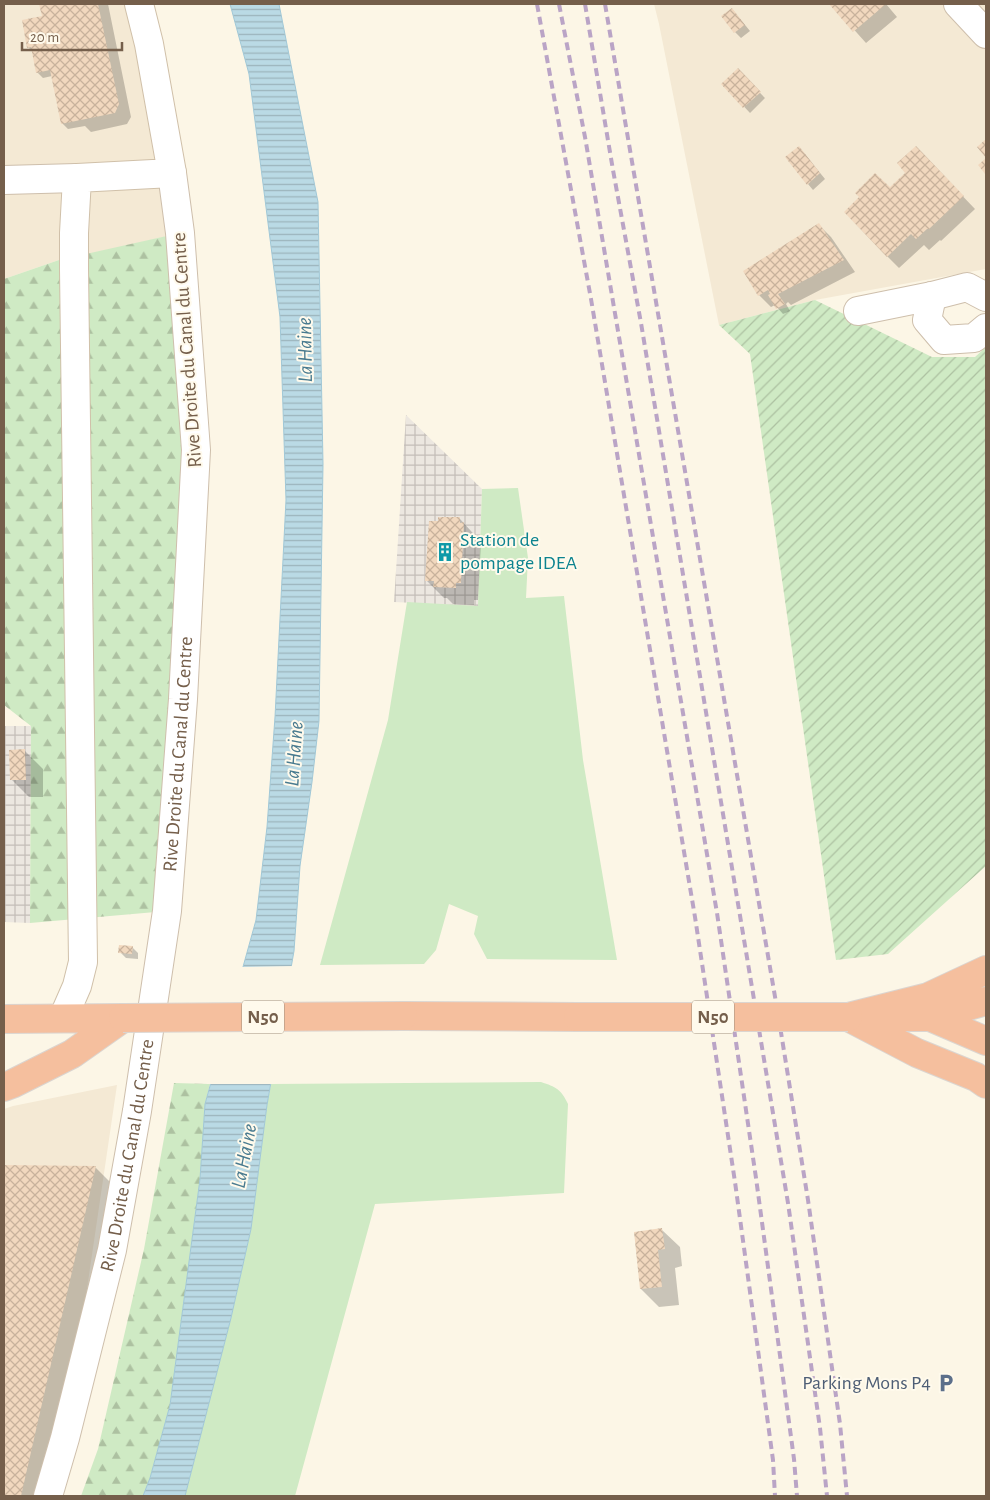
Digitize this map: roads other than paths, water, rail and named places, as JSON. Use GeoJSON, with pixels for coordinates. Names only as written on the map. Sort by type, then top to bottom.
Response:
{"type":"FeatureCollection","features":[{"type":"Feature","properties":{"kind":"highway"},"geometry":{"type":"LineString","coordinates":[[848,1017],[928,997],[986,970]]}},
{"type":"Feature","properties":{"kind":"highway","name":"N50"},"geometry":{"type":"LineString","coordinates":[[4,1019],[403,1016],[930,1018],[986,1000]]}},
{"type":"Feature","properties":{"kind":"highway"},"geometry":{"type":"LineString","coordinates":[[848,1017],[917,1052],[976,1077],[986,1084]]}},
{"type":"Feature","properties":{"kind":"highway"},"geometry":{"type":"LineString","coordinates":[[4,1087],[72,1054],[123,1018]]}},
{"type":"Feature","properties":{"kind":"highway","name":"N50"},"geometry":{"type":"LineString","coordinates":[[930,1018],[986,1041]]}},
{"type":"Feature","properties":{"kind":"street","name":"Rive Droite du Canal du Centre"},"geometry":{"type":"LineString","coordinates":[[48,1496],[65,1438],[112,1250],[137,1111],[167,911],[183,699],[196,450],[181,242],[172,173],[149,44],[139,4]]}},
{"type":"Feature","properties":{"kind":"street"},"geometry":{"type":"LineString","coordinates":[[958,4],[986,34]]}},
{"type":"Feature","properties":{"kind":"street"},"geometry":{"type":"LineString","coordinates":[[4,180],[172,173]]}},
{"type":"Feature","properties":{"kind":"street"},"geometry":{"type":"LineString","coordinates":[[63,1018],[77,986],[83,962],[74,297],[74,233],[77,178]]}},
{"type":"Feature","properties":{"kind":"street"},"geometry":{"type":"LineString","coordinates":[[858,311],[967,287],[986,297]]}},
{"type":"Feature","properties":{"kind":"street"},"geometry":{"type":"LineString","coordinates":[[932,296],[928,320],[944,340],[974,338],[986,328]]}},
{"type":"Feature","properties":{"kind":"water","name":"La Haine"},"geometry":{"type":"Polygon","coordinates":[[[230,4],[279,4],[318,202],[323,464],[319,721],[300,866],[294,951],[267,1105],[251,1229],[231,1318],[185,1496],[143,1496],[150,1478],[170,1405],[200,1179],[205,1104],[256,920],[267,827],[275,717],[286,500],[280,317],[249,74],[230,4]]]}},
{"type":"Feature","properties":{"kind":"railway"},"geometry":{"type":"LineString","coordinates":[[537,4],[591,299],[695,917],[735,1182],[773,1460],[775,1496]]}},
{"type":"Feature","properties":{"kind":"railway"},"geometry":{"type":"LineString","coordinates":[[559,4],[585,137],[717,913],[756,1178],[794,1459],[797,1496]]}},
{"type":"Feature","properties":{"kind":"railway"},"geometry":{"type":"LineString","coordinates":[[585,4],[641,323],[788,1203],[820,1428],[827,1496]]}},
{"type":"Feature","properties":{"kind":"railway"},"geometry":{"type":"LineString","coordinates":[[605,4],[779,1020],[808,1200],[840,1424],[847,1496]]}},
{"type":"Feature","properties":{"kind":"place","name":"Station de pompage IDEA"},"geometry":{"type":"Point","coordinates":[445,552]}},
{"type":"Feature","properties":{"kind":"place","name":"Parking Mons P4"},"geometry":{"type":"Point","coordinates":[946,1383]}}]}
